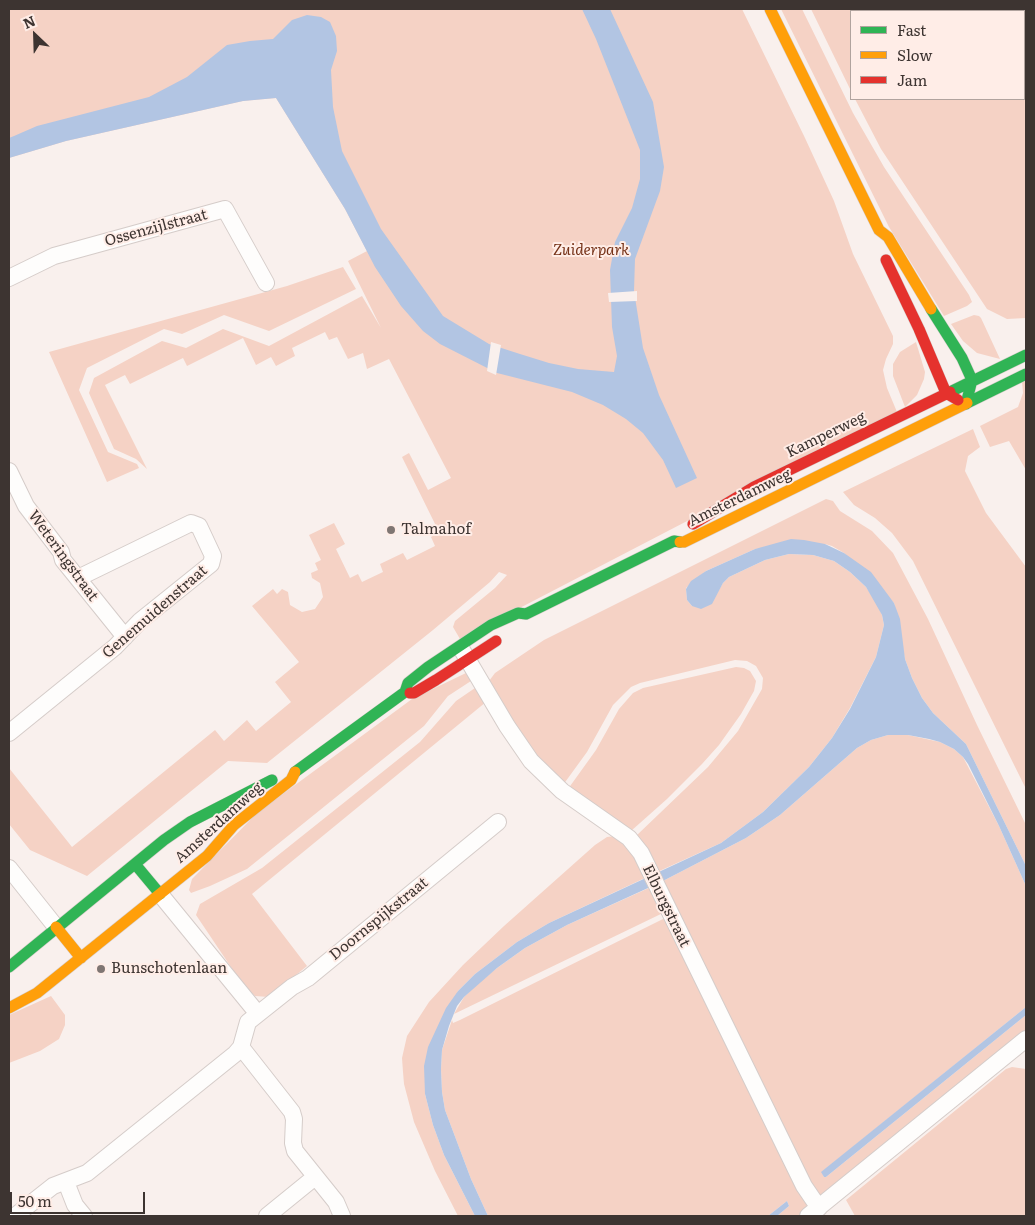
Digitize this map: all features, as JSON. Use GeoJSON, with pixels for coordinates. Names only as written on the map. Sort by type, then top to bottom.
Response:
{"type":"FeatureCollection","features":[{"type":"Feature","properties":{"kind":"main road"},"geometry":{"type":"LineString","coordinates":[[770,9],[879,241],[946,393],[966,404]]}},
{"type":"Feature","properties":{"kind":"main road"},"geometry":{"type":"LineString","coordinates":[[879,241],[888,236],[914,282],[962,358],[972,380],[966,404]]}},
{"type":"Feature","properties":{"kind":"main road","name":"Kamperweg"},"geometry":{"type":"LineString","coordinates":[[674,541],[679,532],[754,487],[1026,355]]}},
{"type":"Feature","properties":{"kind":"main road"},"geometry":{"type":"LineString","coordinates":[[966,404],[1026,374]]}},
{"type":"Feature","properties":{"kind":"main road","name":"Amsterdamweg"},"geometry":{"type":"LineString","coordinates":[[516,626],[522,622],[526,614],[674,541],[684,542],[966,404]]}},
{"type":"Feature","properties":{"kind":"main road","name":"Amsterdamweg"},"geometry":{"type":"LineString","coordinates":[[9,1008],[37,993],[207,856],[234,825],[291,780],[295,772],[405,692],[414,693],[492,626],[518,612],[526,614]]}},
{"type":"Feature","properties":{"kind":"main road","name":"Amsterdamweg"},"geometry":{"type":"LineString","coordinates":[[464,652],[505,634]]}},
{"type":"Feature","properties":{"kind":"main road","name":"Amsterdamweg"},"geometry":{"type":"LineString","coordinates":[[9,966],[164,840],[199,816],[255,790],[285,771],[295,772]]}},
{"type":"Feature","properties":{"kind":"main road"},"geometry":{"type":"LineString","coordinates":[[135,864],[160,894]]}},
{"type":"Feature","properties":{"kind":"main road"},"geometry":{"type":"LineString","coordinates":[[56,927],[81,958]]}},
{"type":"Feature","properties":{"kind":"street","name":"Ossenzijlstraat"},"geometry":{"type":"LineString","coordinates":[[9,278],[54,256],[225,209],[266,283]]}},
{"type":"Feature","properties":{"kind":"street","name":"Weteringstraat"},"geometry":{"type":"LineString","coordinates":[[11,480],[26,506],[61,552],[63,560],[125,637]]}},
{"type":"Feature","properties":{"kind":"street","name":"Genemuidenstraat"},"geometry":{"type":"LineString","coordinates":[[9,733],[115,647],[140,621],[211,564],[213,556],[199,526],[191,523],[78,578]]}},
{"type":"Feature","properties":{"kind":"street","name":"Elburgstraat"},"geometry":{"type":"LineString","coordinates":[[464,652],[512,734],[531,761],[562,791],[629,838],[641,853],[804,1186],[813,1212],[1025,1042]]}},
{"type":"Feature","properties":{"kind":"street","name":"Doornspijkstraat"},"geometry":{"type":"LineString","coordinates":[[258,1014],[292,987],[308,978],[498,822]]}},
{"type":"Feature","properties":{"kind":"street"},"geometry":{"type":"LineString","coordinates":[[9,868],[56,927]]}},
{"type":"Feature","properties":{"kind":"street"},"geometry":{"type":"LineString","coordinates":[[15,1216],[53,1186],[87,1173],[234,1054],[240,1046],[248,1022],[258,1014],[160,894]]}},
{"type":"Feature","properties":{"kind":"street"},"geometry":{"type":"LineString","coordinates":[[240,1046],[292,1112],[294,1119],[293,1146],[336,1202],[342,1216]]}},
{"type":"Feature","properties":{"kind":"street"},"geometry":{"type":"LineString","coordinates":[[267,1216],[315,1177]]}},
{"type":"Feature","properties":{"kind":"street"},"geometry":{"type":"LineString","coordinates":[[66,1182],[75,1205],[84,1216]]}},
{"type":"Feature","properties":{"kind":"green space","name":"Zuiderpark"},"geometry":{"type":"Polygon","coordinates":[[[9,9],[742,9],[805,138],[834,201],[853,254],[893,336],[893,344],[883,370],[887,388],[897,412],[460,639],[453,627],[455,621],[495,588],[507,575],[499,572],[490,582],[433,630],[267,763],[228,761],[87,876],[30,850],[9,824],[9,768],[72,847],[215,730],[224,741],[247,720],[256,731],[291,702],[275,682],[299,662],[252,606],[273,589],[277,594],[282,589],[288,592],[290,605],[302,612],[315,609],[323,597],[320,583],[312,578],[311,573],[318,570],[315,563],[321,560],[309,535],[334,523],[345,544],[336,549],[350,578],[358,574],[362,582],[383,572],[380,564],[403,553],[407,560],[435,546],[431,537],[439,532],[402,457],[409,453],[428,490],[451,478],[389,359],[367,369],[363,353],[348,359],[337,337],[329,340],[325,332],[292,348],[295,356],[276,366],[271,357],[256,365],[243,338],[187,366],[183,358],[130,384],[125,375],[105,385],[147,469],[136,459],[114,449],[89,393],[94,378],[162,341],[186,348],[223,329],[269,346],[362,296],[381,328],[348,261],[367,251],[345,209],[276,98],[243,101],[66,141],[9,158],[9,9]]]}},
{"type":"Feature","properties":{"kind":"green space"},"geometry":{"type":"Polygon","coordinates":[[[781,9],[802,9],[853,113],[884,167],[969,295],[972,302],[967,306],[944,316],[889,227],[781,9]]]}},
{"type":"Feature","properties":{"kind":"green space"},"geometry":{"type":"Polygon","coordinates":[[[811,9],[1026,9],[1026,318],[1007,319],[987,309],[881,149],[856,100],[1025,100],[1025,10],[850,10],[850,89],[811,9]]]}},
{"type":"Feature","properties":{"kind":"green space"},"geometry":{"type":"Polygon","coordinates":[[[343,267],[356,289],[269,331],[224,315],[182,334],[164,329],[87,368],[79,390],[108,452],[137,464],[139,468],[107,482],[49,352],[287,286],[343,267]]]}},
{"type":"Feature","properties":{"kind":"green space"},"geometry":{"type":"Polygon","coordinates":[[[974,315],[981,318],[1000,359],[977,353],[963,341],[951,324],[974,315]]]}},
{"type":"Feature","properties":{"kind":"green space"},"geometry":{"type":"Polygon","coordinates":[[[916,342],[925,372],[924,379],[917,395],[905,407],[893,376],[893,364],[900,352],[916,342]]]}},
{"type":"Feature","properties":{"kind":"green space"},"geometry":{"type":"Polygon","coordinates":[[[1026,379],[1026,470],[1009,441],[990,447],[980,426],[1018,407],[1023,393],[1022,382],[1026,379]]]}},
{"type":"Feature","properties":{"kind":"green space"},"geometry":{"type":"Polygon","coordinates":[[[973,429],[980,447],[968,456],[965,471],[986,513],[1026,567],[1026,789],[913,561],[892,533],[875,518],[854,505],[843,492],[973,429]]]}},
{"type":"Feature","properties":{"kind":"green space"},"geometry":{"type":"Polygon","coordinates":[[[826,499],[833,501],[840,511],[872,531],[893,553],[928,619],[1026,825],[1026,866],[966,744],[933,713],[922,698],[905,659],[894,603],[844,553],[832,546],[825,544],[755,549],[706,571],[686,588],[687,600],[692,606],[717,593],[729,577],[765,560],[789,554],[813,555],[834,561],[850,572],[866,587],[877,603],[884,625],[876,657],[850,708],[832,738],[809,767],[763,812],[721,843],[655,873],[636,836],[708,767],[738,731],[762,689],[763,678],[756,666],[747,661],[735,660],[640,683],[631,687],[613,705],[587,752],[563,785],[532,751],[489,681],[495,673],[544,640],[826,499]]]}},
{"type":"Feature","properties":{"kind":"green space"},"geometry":{"type":"Polygon","coordinates":[[[736,667],[750,671],[756,681],[754,691],[741,714],[719,745],[702,764],[631,831],[568,789],[596,750],[619,709],[633,693],[643,688],[736,667]]]}},
{"type":"Feature","properties":{"kind":"green space"},"geometry":{"type":"Polygon","coordinates":[[[466,673],[471,681],[448,696],[424,726],[247,869],[191,893],[189,890],[192,879],[257,813],[412,699],[466,673]]]}},
{"type":"Feature","properties":{"kind":"green space"},"geometry":{"type":"Polygon","coordinates":[[[475,688],[486,702],[252,894],[307,966],[269,997],[255,996],[241,982],[196,915],[200,904],[262,868],[420,742],[456,701],[475,688]]]}},
{"type":"Feature","properties":{"kind":"green space"},"geometry":{"type":"Polygon","coordinates":[[[888,735],[908,735],[940,742],[954,749],[963,757],[999,826],[1026,886],[1026,1007],[822,1172],[824,1177],[1026,1015],[1026,1034],[822,1195],[817,1194],[659,883],[746,838],[780,815],[857,748],[871,740],[888,735]]]}},
{"type":"Feature","properties":{"kind":"green space"},"geometry":{"type":"Polygon","coordinates":[[[615,836],[637,856],[647,877],[549,923],[517,942],[475,974],[458,991],[425,1094],[433,1125],[444,1155],[475,1216],[458,1216],[435,1171],[414,1122],[404,1084],[403,1072],[402,1058],[407,1036],[429,1002],[463,965],[595,845],[607,837],[615,836]]]}},
{"type":"Feature","properties":{"kind":"green space"},"geometry":{"type":"Polygon","coordinates":[[[651,887],[665,912],[454,1014],[464,997],[478,983],[525,948],[567,925],[651,887]]]}},
{"type":"Feature","properties":{"kind":"green space"},"geometry":{"type":"Polygon","coordinates":[[[667,917],[807,1203],[806,1212],[801,1216],[777,1216],[789,1206],[787,1201],[768,1216],[488,1216],[471,1179],[445,1110],[442,1092],[442,1050],[452,1020],[453,1023],[460,1020],[667,917]]]}},
{"type":"Feature","properties":{"kind":"green space"},"geometry":{"type":"Polygon","coordinates":[[[51,996],[65,1015],[65,1025],[59,1039],[40,1051],[9,1063],[9,1015],[51,996]]]}},
{"type":"Feature","properties":{"kind":"green space"},"geometry":{"type":"Polygon","coordinates":[[[1012,1067],[1026,1069],[1026,1216],[855,1216],[846,1200],[1006,1069],[1012,1067]]]}},
{"type":"Feature","properties":{"kind":"water"},"geometry":{"type":"Polygon","coordinates":[[[582,9],[610,9],[653,102],[664,167],[660,191],[635,259],[634,291],[643,348],[659,395],[697,478],[676,488],[663,460],[643,433],[626,419],[603,405],[572,392],[497,373],[440,344],[423,331],[401,306],[375,267],[345,209],[276,98],[243,101],[66,141],[9,158],[9,138],[37,126],[149,97],[187,77],[227,45],[273,39],[292,20],[307,15],[321,17],[330,22],[336,36],[337,51],[331,70],[333,107],[342,151],[381,229],[443,316],[489,344],[549,363],[578,369],[614,372],[617,356],[612,327],[610,270],[615,242],[632,208],[640,179],[640,150],[596,39],[582,9]]]}},
{"type":"Feature","properties":{"kind":"water"},"geometry":{"type":"Polygon","coordinates":[[[791,539],[825,544],[844,553],[871,572],[894,603],[900,619],[905,659],[912,678],[922,698],[933,713],[966,744],[1026,866],[1026,886],[968,764],[954,749],[940,742],[908,735],[888,735],[871,740],[857,748],[780,815],[746,838],[659,883],[567,925],[525,948],[497,968],[464,997],[457,1006],[442,1050],[442,1092],[445,1110],[471,1179],[488,1216],[475,1216],[444,1155],[433,1125],[425,1094],[424,1066],[428,1047],[446,1008],[458,991],[475,974],[517,942],[549,923],[721,843],[763,812],[809,767],[832,738],[850,709],[876,657],[884,625],[882,615],[866,587],[850,572],[834,561],[813,555],[789,554],[765,560],[729,577],[723,583],[712,604],[701,609],[692,606],[687,600],[686,589],[691,581],[706,571],[755,549],[791,539]]]}},
{"type":"Feature","properties":{"kind":"water"},"geometry":{"type":"Polygon","coordinates":[[[1026,1007],[1026,1015],[824,1177],[821,1172],[1026,1007]]]}},
{"type":"Feature","properties":{"kind":"water"},"geometry":{"type":"Polygon","coordinates":[[[787,1201],[789,1206],[777,1216],[768,1216],[787,1201]]]}},
{"type":"Feature","properties":{"kind":"pier"},"geometry":{"type":"Polygon","coordinates":[[[637,291],[637,301],[609,302],[608,293],[637,291]]]}},
{"type":"Feature","properties":{"kind":"pier"},"geometry":{"type":"Polygon","coordinates":[[[491,342],[501,345],[496,375],[487,371],[491,342]]]}},
{"type":"Feature","properties":{"kind":"traffic: fast"},"geometry":{"type":"LineString","coordinates":[[931,309],[962,358],[972,380],[966,404]]}},
{"type":"Feature","properties":{"kind":"traffic: fast"},"geometry":{"type":"LineString","coordinates":[[950,392],[1026,355]]}},
{"type":"Feature","properties":{"kind":"traffic: fast"},"geometry":{"type":"LineString","coordinates":[[967,403],[1026,374]]}},
{"type":"Feature","properties":{"kind":"traffic: fast"},"geometry":{"type":"LineString","coordinates":[[295,772],[405,692],[408,683],[428,667],[491,625],[518,613],[526,614],[674,541],[680,542]]}},
{"type":"Feature","properties":{"kind":"traffic: fast"},"geometry":{"type":"LineString","coordinates":[[9,967],[164,840],[190,822],[272,780]]}},
{"type":"Feature","properties":{"kind":"traffic: fast"},"geometry":{"type":"LineString","coordinates":[[135,864],[160,894]]}},
{"type":"Feature","properties":{"kind":"traffic: slow"},"geometry":{"type":"LineString","coordinates":[[770,9],[879,230],[888,237],[931,309]]}},
{"type":"Feature","properties":{"kind":"traffic: slow"},"geometry":{"type":"LineString","coordinates":[[680,542],[684,542],[967,403]]}},
{"type":"Feature","properties":{"kind":"traffic: slow"},"geometry":{"type":"LineString","coordinates":[[9,1008],[37,993],[207,856],[234,825],[291,780],[295,772]]}},
{"type":"Feature","properties":{"kind":"traffic: slow"},"geometry":{"type":"LineString","coordinates":[[56,927],[81,958]]}},
{"type":"Feature","properties":{"kind":"traffic: jam"},"geometry":{"type":"LineString","coordinates":[[886,260],[919,329],[946,393],[958,400]]}},
{"type":"Feature","properties":{"kind":"traffic: jam"},"geometry":{"type":"LineString","coordinates":[[693,524],[754,487],[950,392]]}},
{"type":"Feature","properties":{"kind":"traffic: jam"},"geometry":{"type":"LineString","coordinates":[[410,693],[414,693],[436,680],[496,641]]}},
{"type":"Feature","properties":{"kind":"place","name":"Talmahof"},"geometry":{"type":"Point","coordinates":[391,530]}},
{"type":"Feature","properties":{"kind":"place","name":"Bunschotenlaan"},"geometry":{"type":"Point","coordinates":[101,969]}}]}
